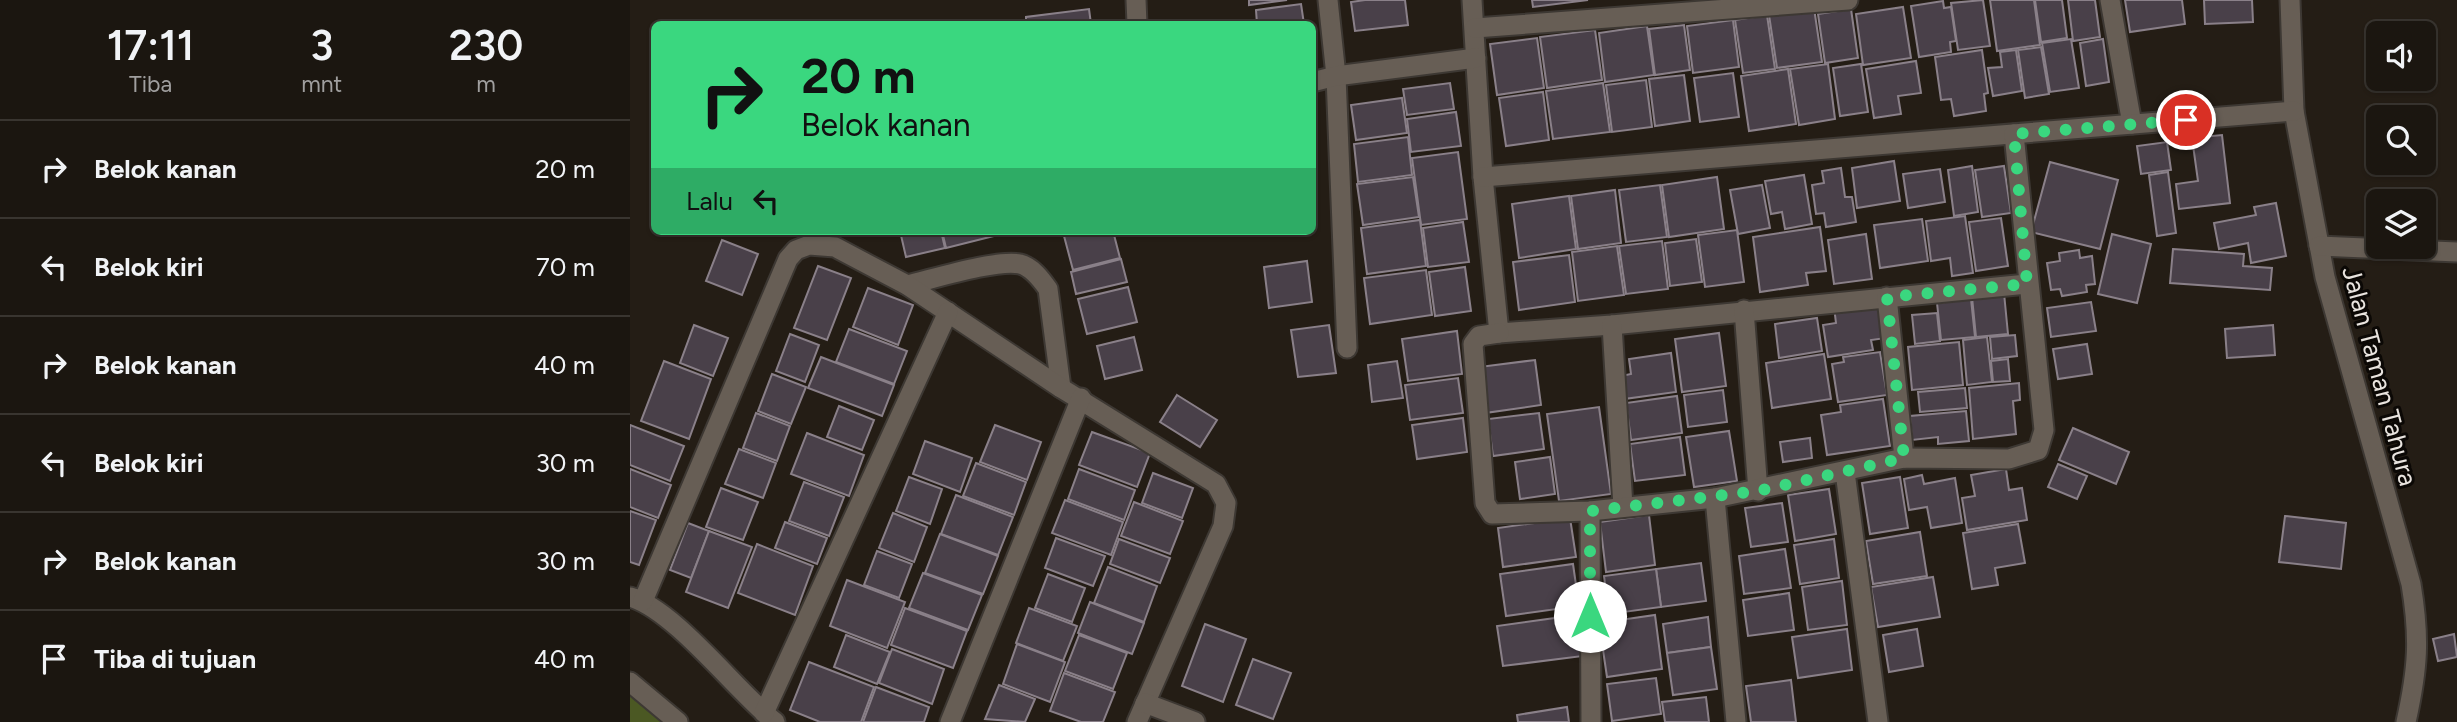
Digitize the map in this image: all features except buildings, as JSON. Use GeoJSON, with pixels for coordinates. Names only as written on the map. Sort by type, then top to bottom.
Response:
{"type":"FeatureCollection","features":[{"type":"Feature","properties":{"kind":"street"},"geometry":{"type":"LineString","coordinates":[[1136,0],[1137,21]]}},
{"type":"Feature","properties":{"kind":"street"},"geometry":{"type":"LineString","coordinates":[[1328,0],[1336,76],[1347,348]]}},
{"type":"Feature","properties":{"kind":"street"},"geometry":{"type":"LineString","coordinates":[[1472,0],[1483,177],[1499,333]]}},
{"type":"Feature","properties":{"kind":"street"},"geometry":{"type":"LineString","coordinates":[[1475,28],[1849,0]]}},
{"type":"Feature","properties":{"kind":"street"},"geometry":{"type":"LineString","coordinates":[[2110,0],[2132,124]]}},
{"type":"Feature","properties":{"kind":"street","name":"Jalan Taman Tahura"},"geometry":{"type":"LineString","coordinates":[[2290,0],[2294,111],[2319,246],[2366,430],[2411,583],[2418,628],[2418,670],[2406,722]]}},
{"type":"Feature","properties":{"kind":"street"},"geometry":{"type":"LineString","coordinates":[[1316,81],[1336,76],[1476,58]]}},
{"type":"Feature","properties":{"kind":"street"},"geometry":{"type":"LineString","coordinates":[[1483,177],[2294,111]]}},
{"type":"Feature","properties":{"kind":"street"},"geometry":{"type":"LineString","coordinates":[[2014,134],[2027,284],[2044,430],[2038,450],[2009,459],[1904,458],[1715,498],[1590,511],[1492,514],[1487,509],[1473,344],[1479,337],[2027,284]]}},
{"type":"Feature","properties":{"kind":"street"},"geometry":{"type":"LineString","coordinates":[[948,312],[769,718],[701,650],[637,599],[788,259],[809,245],[835,247],[907,285],[948,312],[1061,388],[1216,484],[1226,503],[1223,526],[1138,722]]}},
{"type":"Feature","properties":{"kind":"street"},"geometry":{"type":"LineString","coordinates":[[2319,246],[2457,252]]}},
{"type":"Feature","properties":{"kind":"street"},"geometry":{"type":"LineString","coordinates":[[907,285],[1003,263],[1022,265],[1040,277],[1048,289],[1061,388]]}},
{"type":"Feature","properties":{"kind":"street"},"geometry":{"type":"LineString","coordinates":[[1887,297],[1904,458]]}},
{"type":"Feature","properties":{"kind":"street"},"geometry":{"type":"LineString","coordinates":[[1744,310],[1758,491]]}},
{"type":"Feature","properties":{"kind":"street"},"geometry":{"type":"LineString","coordinates":[[1612,325],[1623,507]]}},
{"type":"Feature","properties":{"kind":"street"},"geometry":{"type":"LineString","coordinates":[[950,722],[1081,398]]}},
{"type":"Feature","properties":{"kind":"street"},"geometry":{"type":"LineString","coordinates":[[1845,472],[1878,722]]}},
{"type":"Feature","properties":{"kind":"street"},"geometry":{"type":"LineString","coordinates":[[1715,498],[1736,722]]}},
{"type":"Feature","properties":{"kind":"street"},"geometry":{"type":"LineString","coordinates":[[1590,511],[1591,722]]}},
{"type":"Feature","properties":{"kind":"street"},"geometry":{"type":"LineString","coordinates":[[630,682],[678,722]]}},
{"type":"Feature","properties":{"kind":"street"},"geometry":{"type":"LineString","coordinates":[[1145,703],[1195,722]]}},
{"type":"Feature","properties":{"kind":"green space"},"geometry":{"type":"Polygon","coordinates":[[[630,693],[683,722],[630,722],[630,693]]]}},
{"type":"Feature","properties":{"kind":"route"},"geometry":{"type":"LineString","coordinates":[[1590,616],[1590,511],[1758,491],[1904,458],[1887,297],[2027,284],[2014,134],[2186,120]]}}]}
